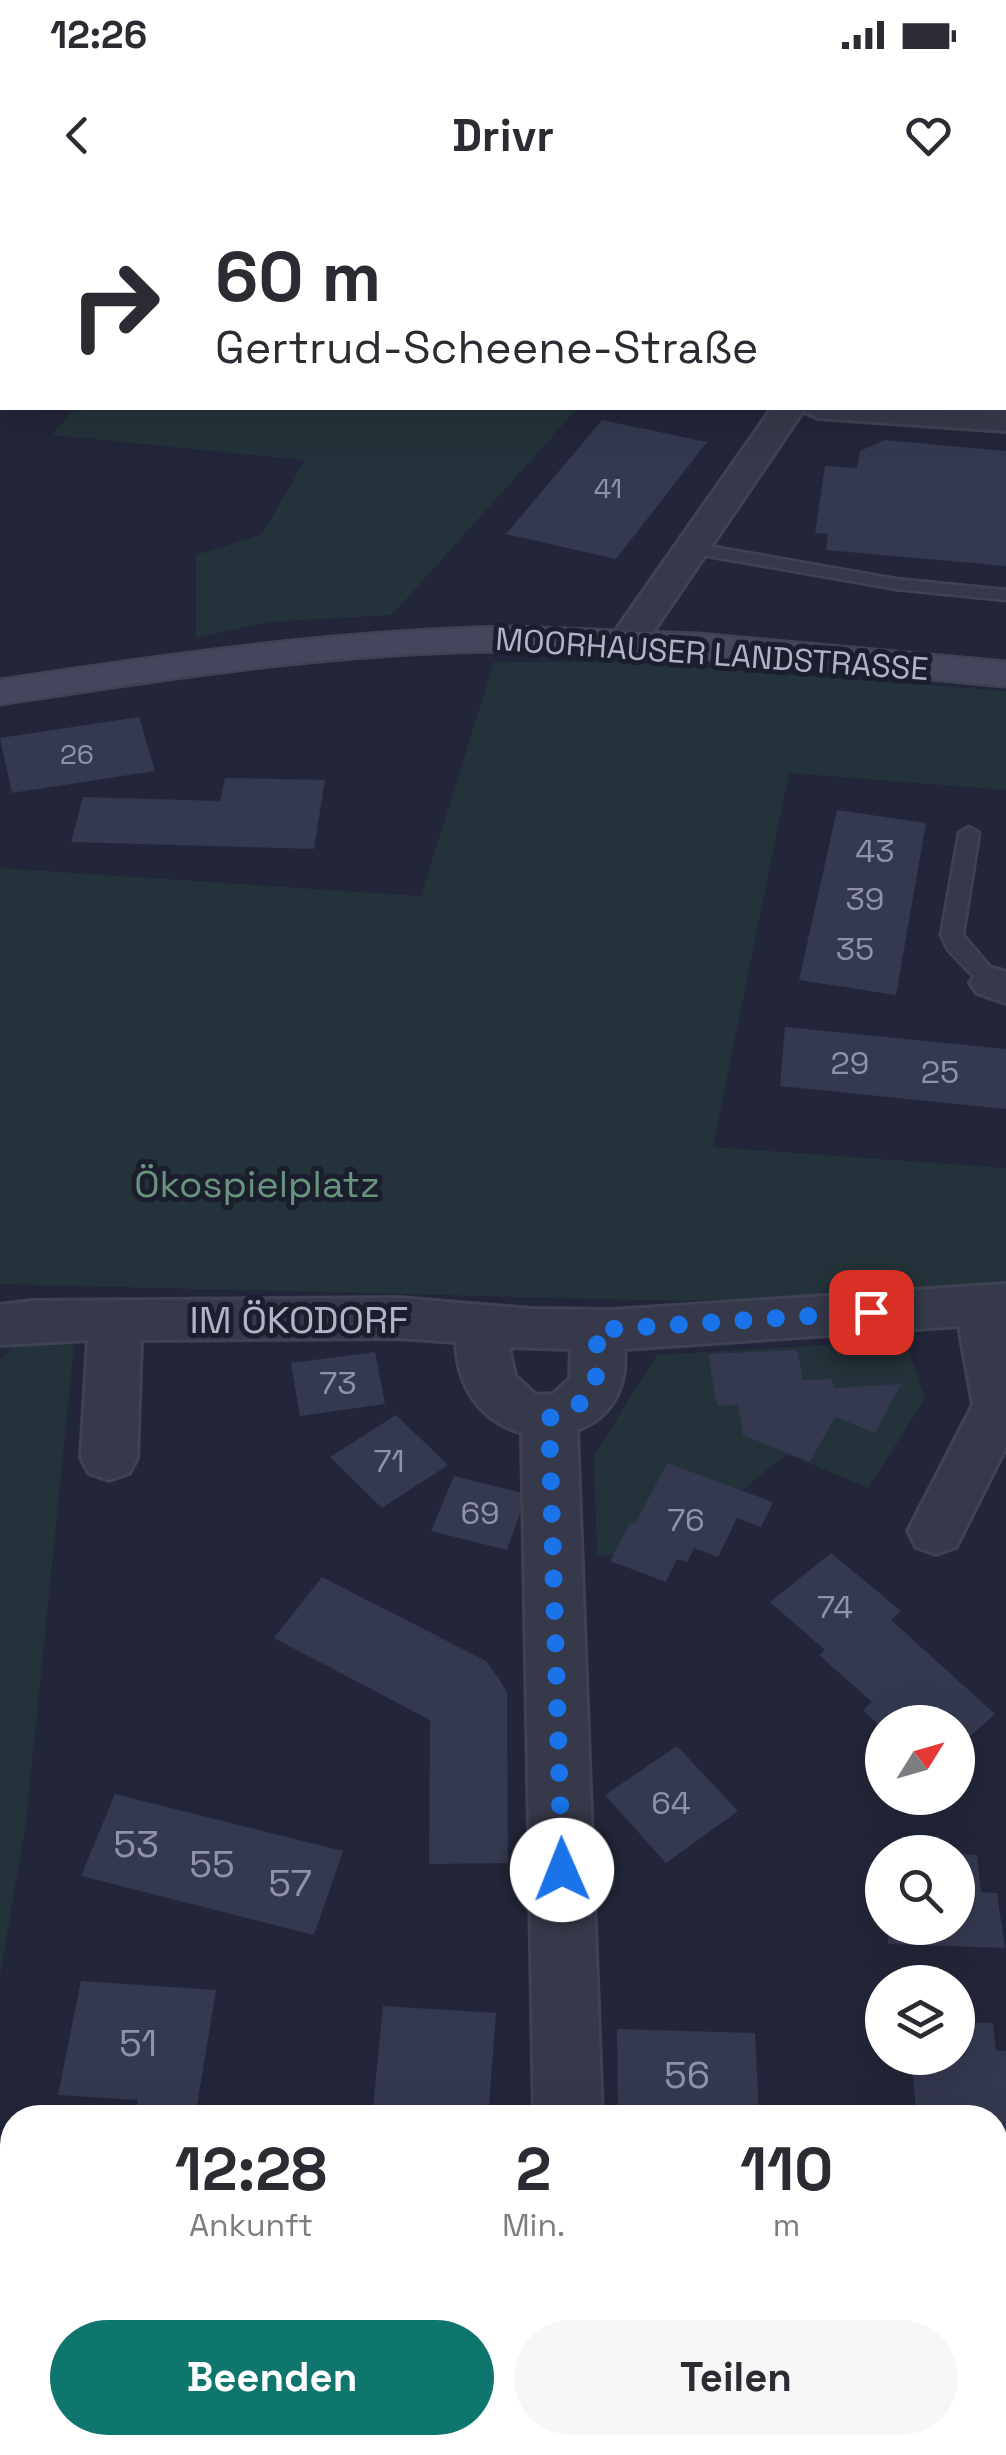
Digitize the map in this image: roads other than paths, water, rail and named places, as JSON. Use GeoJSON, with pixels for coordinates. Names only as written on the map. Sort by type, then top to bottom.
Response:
{"type":"FeatureCollection","features":[{"type":"Feature","properties":{"kind":"street"},"geometry":{"type":"LineString","coordinates":[[626,643],[787,410]]}},
{"type":"Feature","properties":{"kind":"street"},"geometry":{"type":"LineString","coordinates":[[847,410],[1006,421]]}},
{"type":"Feature","properties":{"kind":"street","name":"MOORHAUSER LANDSTRASSE"},"geometry":{"type":"LineString","coordinates":[[0,692],[151,668],[407,642],[514,638],[626,643],[1006,674]]}},
{"type":"Feature","properties":{"kind":"street"},"geometry":{"type":"LineString","coordinates":[[936,1531],[1000,1405],[994,1303]]}},
{"type":"Feature","properties":{"kind":"street","name":"IM ÖKODORF"},"geometry":{"type":"LineString","coordinates":[[0,1325],[399,1318],[596,1330],[994,1303]]}},
{"type":"Feature","properties":{"kind":"street"},"geometry":{"type":"LineString","coordinates":[[109,1458],[115,1320]]}},
{"type":"Feature","properties":{"kind":"street"},"geometry":{"type":"LineString","coordinates":[[482,1325],[486,1374],[498,1394],[512,1410],[549,1418],[583,1402],[595,1384],[599,1368],[596,1330]]}},
{"type":"Feature","properties":{"kind":"street"},"geometry":{"type":"LineString","coordinates":[[549,1418],[568,2105]]}},
{"type":"Feature","properties":{"kind":"lane"},"geometry":{"type":"LineString","coordinates":[[690,548],[896,584],[1006,594]]}},
{"type":"Feature","properties":{"kind":"lane"},"geometry":{"type":"LineString","coordinates":[[969,833],[952,935],[956,946],[999,986]]}},
{"type":"Feature","properties":{"kind":"park label","name":"Ökospielplatz"},"geometry":{"type":"Point","coordinates":[257,1184]}}]}
